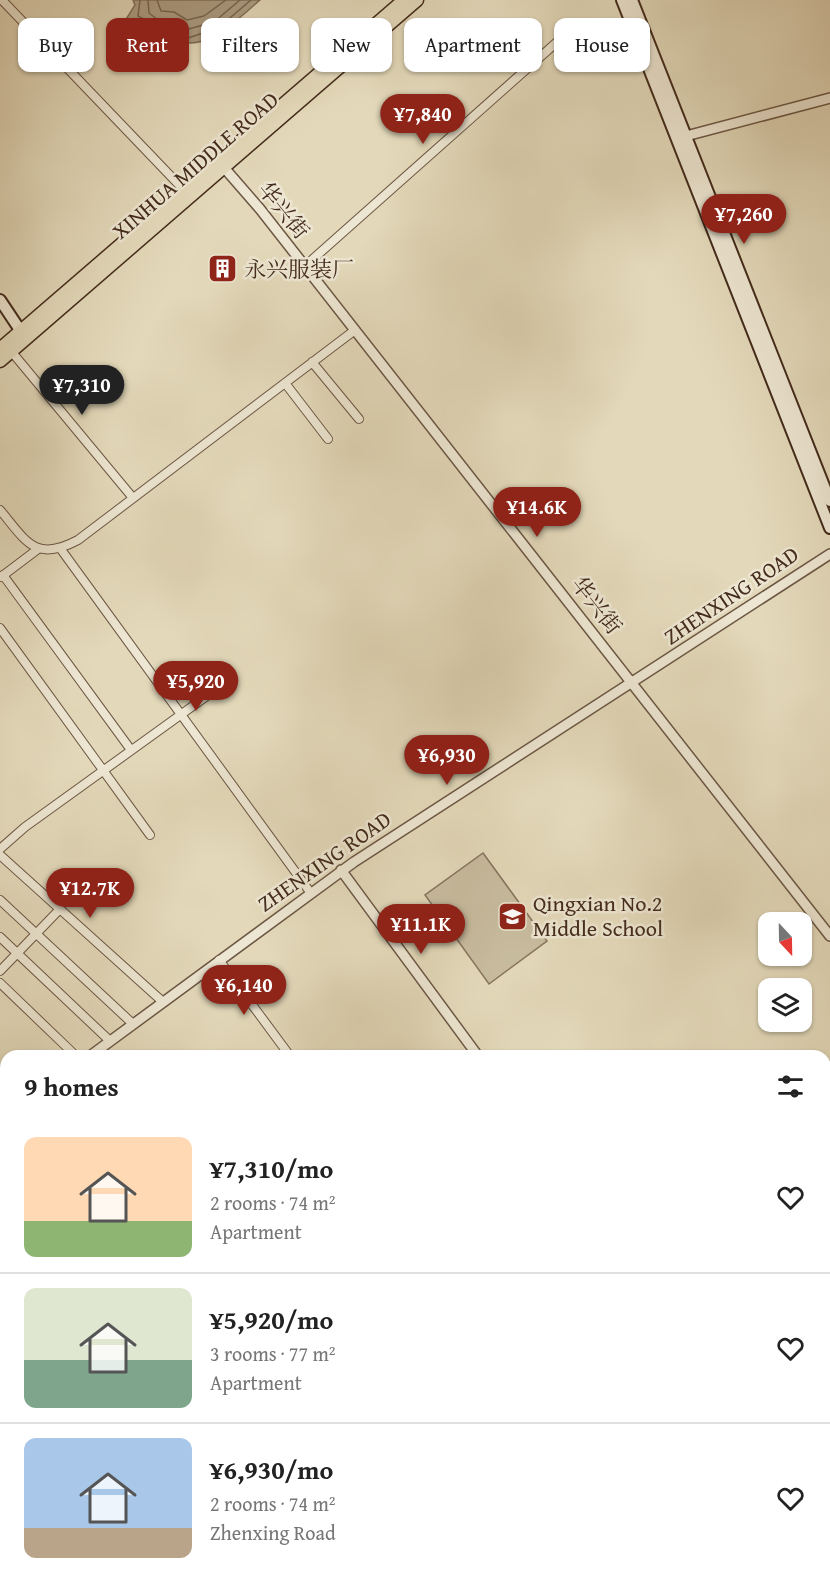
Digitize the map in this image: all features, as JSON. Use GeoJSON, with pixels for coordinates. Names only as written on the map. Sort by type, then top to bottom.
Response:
{"type":"FeatureCollection","features":[{"type":"Feature","properties":{"kind":"main road","name":"XINHUA MIDDLE ROAD"},"geometry":{"type":"LineString","coordinates":[[0,361],[6,350],[184,190],[221,164],[404,0]]}},
{"type":"Feature","properties":{"kind":"main road","name":"XINHUA MIDDLE ROAD"},"geometry":{"type":"LineString","coordinates":[[23,335],[221,164],[417,0]]}},
{"type":"Feature","properties":{"kind":"main road"},"geometry":{"type":"LineString","coordinates":[[622,0],[830,528]]}},
{"type":"Feature","properties":{"kind":"main road"},"geometry":{"type":"LineString","coordinates":[[635,0],[638,13],[830,501]]}},
{"type":"Feature","properties":{"kind":"main road"},"geometry":{"type":"LineString","coordinates":[[0,300],[23,335]]}},
{"type":"Feature","properties":{"kind":"street"},"geometry":{"type":"LineString","coordinates":[[2,0],[184,190]]}},
{"type":"Feature","properties":{"kind":"street"},"geometry":{"type":"LineString","coordinates":[[305,266],[554,45]]}},
{"type":"Feature","properties":{"kind":"street"},"geometry":{"type":"LineString","coordinates":[[686,136],[830,98]]}},
{"type":"Feature","properties":{"kind":"street","name":"华兴街"},"geometry":{"type":"LineString","coordinates":[[221,164],[305,266],[830,936]]}},
{"type":"Feature","properties":{"kind":"street"},"geometry":{"type":"LineString","coordinates":[[0,510],[29,545],[38,549],[60,548],[78,540],[355,330]]}},
{"type":"Feature","properties":{"kind":"street"},"geometry":{"type":"LineString","coordinates":[[6,350],[134,498]]}},
{"type":"Feature","properties":{"kind":"street"},"geometry":{"type":"LineString","coordinates":[[312,362],[358,419]]}},
{"type":"Feature","properties":{"kind":"street"},"geometry":{"type":"LineString","coordinates":[[285,383],[328,439]]}},
{"type":"Feature","properties":{"kind":"street"},"geometry":{"type":"LineString","coordinates":[[60,548],[310,892]]}},
{"type":"Feature","properties":{"kind":"street"},"geometry":{"type":"LineString","coordinates":[[38,549],[2,577],[131,750]]}},
{"type":"Feature","properties":{"kind":"street","name":"ZHENXING ROAD"},"geometry":{"type":"LineString","coordinates":[[98,1050],[341,870],[830,554]]}},
{"type":"Feature","properties":{"kind":"street"},"geometry":{"type":"LineString","coordinates":[[0,628],[150,835]]}},
{"type":"Feature","properties":{"kind":"street"},"geometry":{"type":"LineString","coordinates":[[0,849],[25,827],[222,685]]}},
{"type":"Feature","properties":{"kind":"street"},"geometry":{"type":"LineString","coordinates":[[0,855],[163,1002]]}},
{"type":"Feature","properties":{"kind":"street"},"geometry":{"type":"LineString","coordinates":[[341,870],[474,1050]]}},
{"type":"Feature","properties":{"kind":"street"},"geometry":{"type":"LineString","coordinates":[[0,900],[133,1024]]}},
{"type":"Feature","properties":{"kind":"street"},"geometry":{"type":"LineString","coordinates":[[0,971],[60,909]]}},
{"type":"Feature","properties":{"kind":"street"},"geometry":{"type":"LineString","coordinates":[[0,937],[110,1041]]}},
{"type":"Feature","properties":{"kind":"street"},"geometry":{"type":"LineString","coordinates":[[219,960],[286,1050]]}},
{"type":"Feature","properties":{"kind":"street"},"geometry":{"type":"LineString","coordinates":[[0,983],[70,1050]]}},
{"type":"Feature","properties":{"kind":"shaded area"},"geometry":{"type":"Polygon","coordinates":[[[483,853],[547,941],[489,984],[425,895],[483,853]]]}},
{"type":"Feature","properties":{"kind":"water"},"geometry":{"type":"Polygon","coordinates":[[[133,0],[260,0],[240,18],[201,18],[201,41],[191,43],[189,43],[189,18],[127,18],[135,5],[133,0]]]}},
{"type":"Feature","properties":{"kind":"place","name":"永兴服装厂"},"geometry":{"type":"Point","coordinates":[223,269]}},
{"type":"Feature","properties":{"kind":"place","name":"Qingxian No.2 Middle School"},"geometry":{"type":"Point","coordinates":[512,916]}}]}
